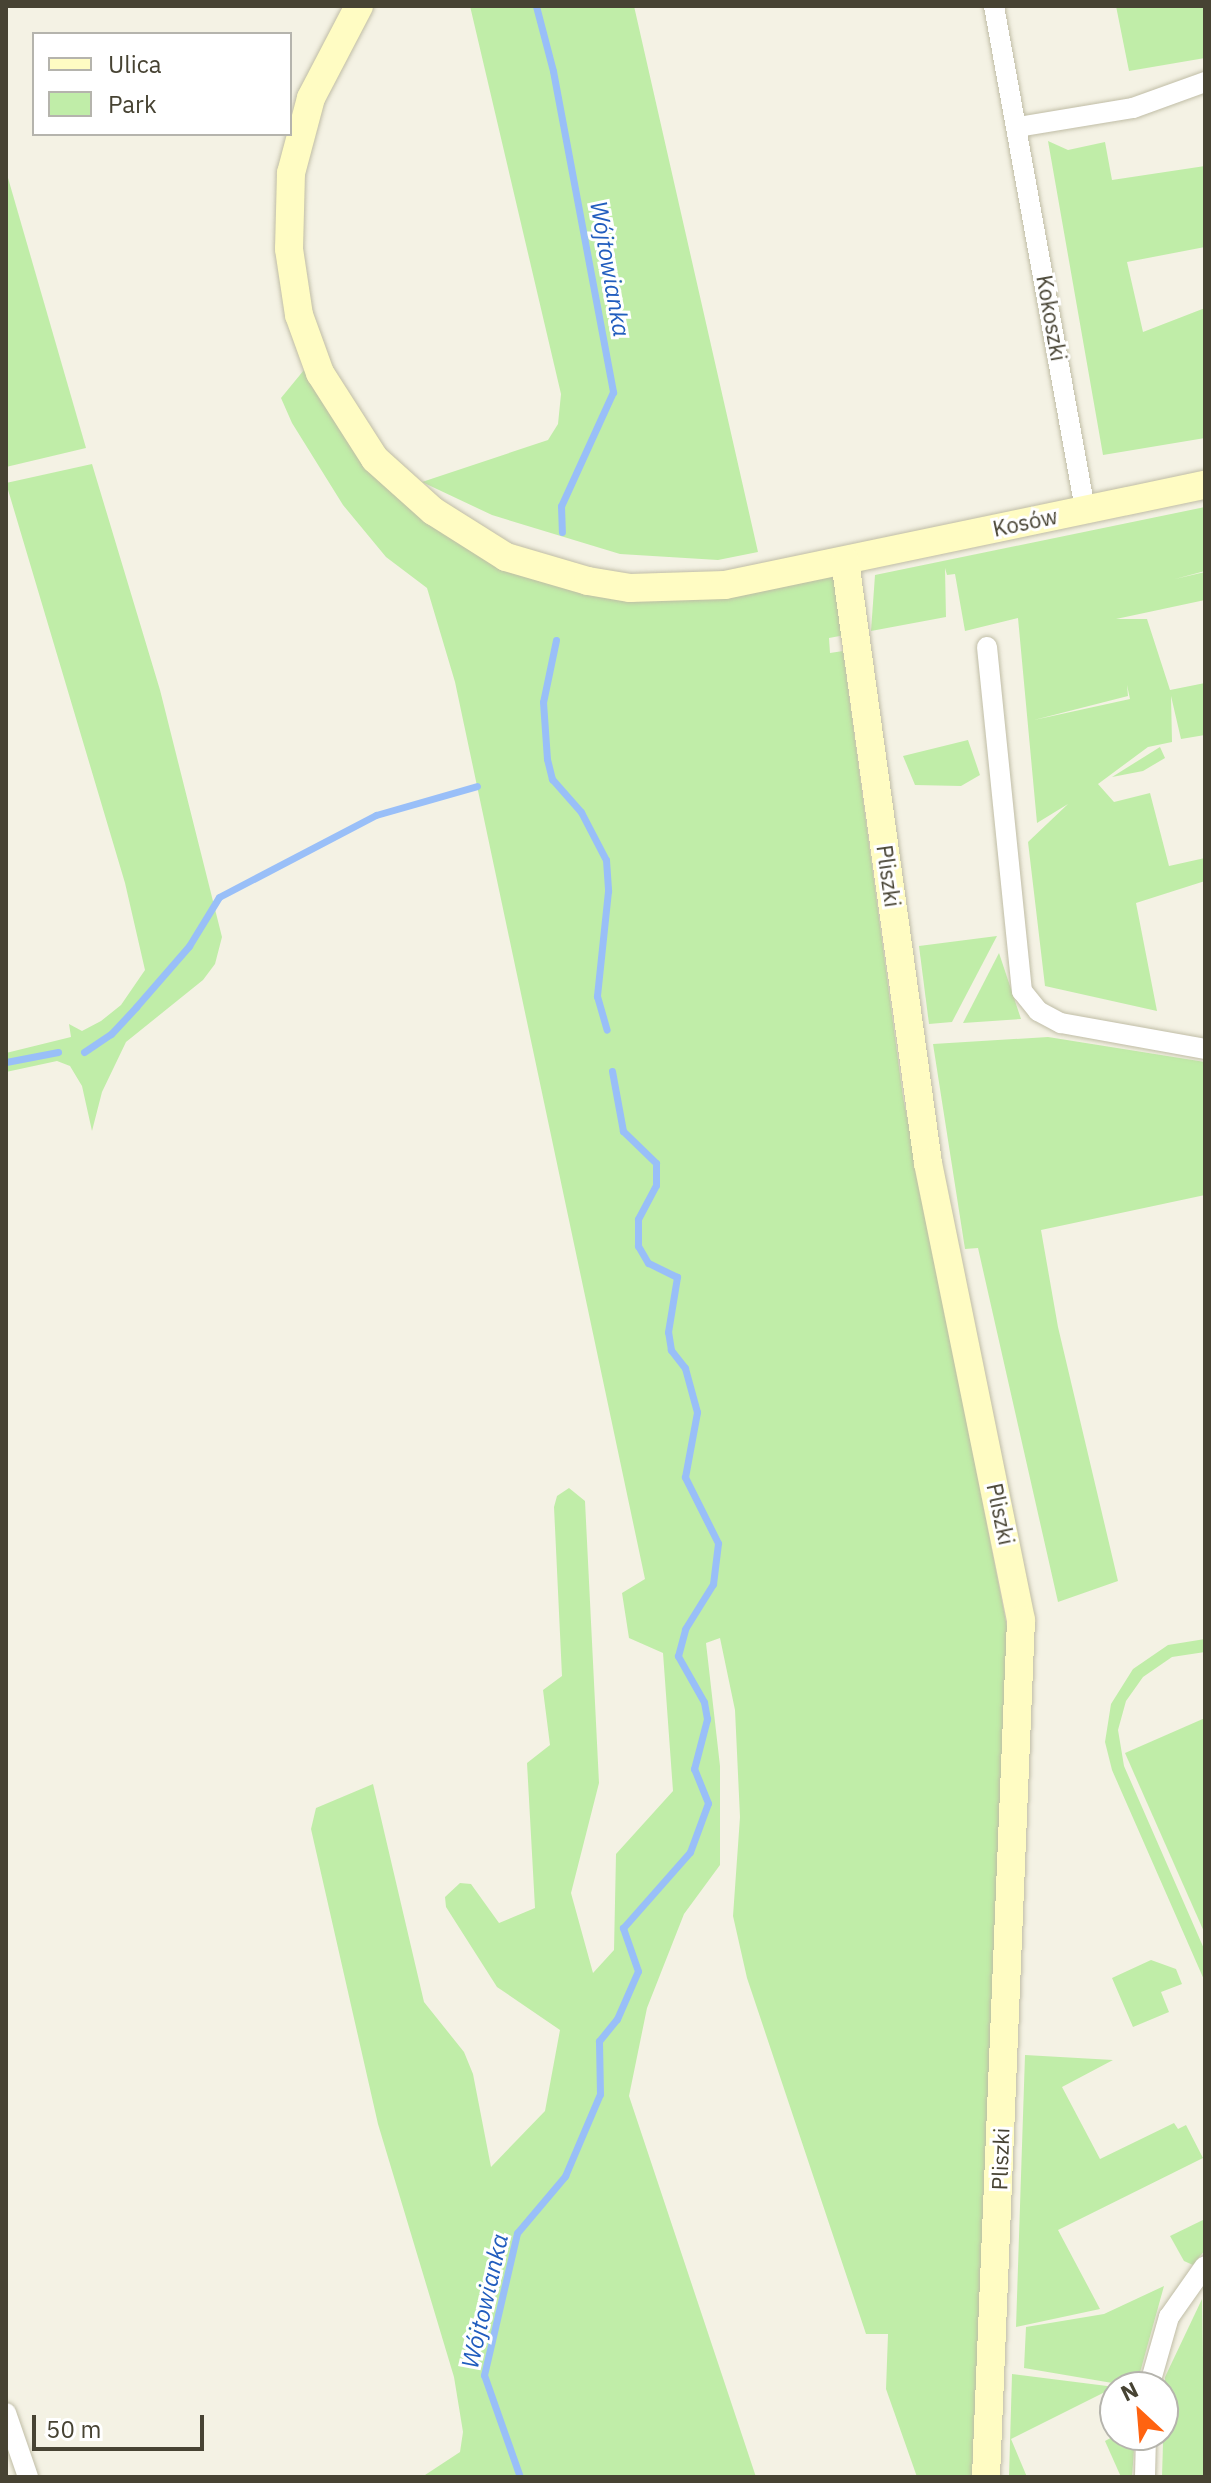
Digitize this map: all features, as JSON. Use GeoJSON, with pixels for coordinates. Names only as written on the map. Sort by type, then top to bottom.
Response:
{"type":"FeatureCollection","features":[{"type":"Feature","properties":{"kind":"street","name":"Kosów"},"geometry":{"type":"LineString","coordinates":[[359,6],[325,63],[300,134],[291,173],[289,249],[299,315],[320,373],[344,418],[375,459],[468,535],[506,557],[588,581],[630,588],[725,585],[1205,485]]}},
{"type":"Feature","properties":{"kind":"street","name":"Kokoszki"},"geometry":{"type":"LineString","coordinates":[[994,6],[1085,509]]}},
{"type":"Feature","properties":{"kind":"street"},"geometry":{"type":"LineString","coordinates":[[1018,127],[1133,108],[1205,82]]}},
{"type":"Feature","properties":{"kind":"street","name":"Pliszki"},"geometry":{"type":"LineString","coordinates":[[845,561],[928,1163],[1021,1620],[986,2477]]}},
{"type":"Feature","properties":{"kind":"street"},"geometry":{"type":"LineString","coordinates":[[987,647],[1022,991],[1038,1011],[1061,1023],[1205,1049]]}},
{"type":"Feature","properties":{"kind":"street"},"geometry":{"type":"LineString","coordinates":[[1154,2371],[1169,2317],[1205,2266]]}},
{"type":"Feature","properties":{"kind":"street"},"geometry":{"type":"LineString","coordinates":[[6,2413],[28,2477]]}},
{"type":"Feature","properties":{"kind":"street"},"geometry":{"type":"LineString","coordinates":[[1145,2477],[1146,2451]]}},
{"type":"Feature","properties":{"kind":"green space"},"geometry":{"type":"Polygon","coordinates":[[[470,6],[634,6],[758,552],[718,560],[620,554],[492,515],[422,482],[548,440],[558,424],[561,394],[470,6]]]}},
{"type":"Feature","properties":{"kind":"green space"},"geometry":{"type":"Polygon","coordinates":[[[1116,6],[1205,6],[1205,58],[1129,71],[1116,6]]]}},
{"type":"Feature","properties":{"kind":"green space"},"geometry":{"type":"Polygon","coordinates":[[[1048,141],[1068,150],[1105,142],[1112,180],[1205,166],[1205,247],[1127,262],[1143,332],[1205,308],[1205,438],[1103,455],[1048,141]]]}},
{"type":"Feature","properties":{"kind":"green space"},"geometry":{"type":"Polygon","coordinates":[[[6,171],[86,448],[6,467],[6,171]]]}},
{"type":"Feature","properties":{"kind":"green space"},"geometry":{"type":"Polygon","coordinates":[[[304,370],[344,418],[468,535],[629,588],[845,561],[856,633],[829,638],[830,653],[843,651],[903,1097],[1008,1632],[972,2477],[917,2477],[886,2389],[888,2334],[866,2334],[747,1978],[733,1916],[740,1817],[735,1710],[720,1638],[706,1643],[720,1766],[720,1865],[684,1914],[647,2008],[629,2096],[756,2477],[422,2477],[460,2452],[463,2432],[454,2377],[378,2124],[311,1829],[316,1808],[373,1784],[424,2002],[464,2052],[473,2074],[491,2167],[545,2111],[560,2030],[497,1987],[446,1907],[445,1897],[460,1883],[471,1884],[499,1923],[535,1908],[527,1763],[550,1745],[543,1690],[562,1676],[554,1507],[557,1496],[569,1488],[585,1501],[599,1783],[571,1893],[593,1973],[614,1950],[616,1854],[673,1791],[663,1653],[629,1638],[622,1593],[645,1579],[455,682],[427,588],[386,557],[343,505],[292,423],[281,398],[304,370]]]}},
{"type":"Feature","properties":{"kind":"green space"},"geometry":{"type":"Polygon","coordinates":[[[92,464],[160,690],[222,937],[215,964],[203,980],[126,1042],[102,1092],[92,1131],[82,1086],[70,1066],[57,1061],[6,1072],[6,1053],[71,1037],[69,1024],[82,1031],[101,1021],[121,1005],[145,970],[125,883],[6,483],[92,464]]]}},
{"type":"Feature","properties":{"kind":"green space"},"geometry":{"type":"Polygon","coordinates":[[[1205,507],[1205,571],[1175,579],[1205,572],[1205,600],[1116,619],[1147,619],[1170,690],[1205,683],[1205,735],[1181,739],[1171,696],[1172,742],[1148,747],[1098,784],[1114,802],[1150,793],[1169,866],[1205,858],[1205,881],[1136,903],[1157,1011],[1045,986],[1028,842],[1068,804],[1037,823],[1018,618],[965,631],[955,574],[947,575],[945,568],[946,617],[871,631],[875,575],[1205,507]],[[1127,685],[1128,696],[1034,720],[1130,699],[1127,685]]]}},
{"type":"Feature","properties":{"kind":"green space"},"geometry":{"type":"Polygon","coordinates":[[[968,740],[980,775],[961,786],[915,785],[903,756],[968,740]]]}},
{"type":"Feature","properties":{"kind":"green space"},"geometry":{"type":"Polygon","coordinates":[[[1160,747],[1165,758],[1143,771],[1112,777],[1160,747]]]}},
{"type":"Feature","properties":{"kind":"green space"},"geometry":{"type":"Polygon","coordinates":[[[997,936],[952,1022],[929,1024],[919,946],[997,936]]]}},
{"type":"Feature","properties":{"kind":"green space"},"geometry":{"type":"Polygon","coordinates":[[[999,953],[1021,1019],[963,1023],[999,953]]]}},
{"type":"Feature","properties":{"kind":"green space"},"geometry":{"type":"Polygon","coordinates":[[[1048,1037],[1205,1062],[1205,1195],[1041,1230],[1058,1327],[1118,1581],[1058,1602],[978,1248],[965,1249],[933,1044],[1048,1037]]]}},
{"type":"Feature","properties":{"kind":"green space"},"geometry":{"type":"Polygon","coordinates":[[[1205,1639],[1205,1652],[1172,1657],[1143,1677],[1126,1701],[1118,1730],[1124,1766],[1205,1951],[1205,1982],[1112,1770],[1105,1742],[1111,1704],[1133,1669],[1168,1645],[1205,1639]]]}},
{"type":"Feature","properties":{"kind":"green space"},"geometry":{"type":"Polygon","coordinates":[[[1205,1718],[1205,1934],[1125,1753],[1205,1718]]]}},
{"type":"Feature","properties":{"kind":"green space"},"geometry":{"type":"Polygon","coordinates":[[[1151,1960],[1176,1969],[1182,1984],[1161,1992],[1169,2012],[1133,2027],[1112,1978],[1151,1960]]]}},
{"type":"Feature","properties":{"kind":"green space"},"geometry":{"type":"Polygon","coordinates":[[[1025,2055],[1113,2060],[1062,2087],[1100,2159],[1174,2123],[1178,2129],[1186,2125],[1203,2158],[1058,2230],[1100,2309],[1016,2327],[1025,2055]]]}},
{"type":"Feature","properties":{"kind":"green space"},"geometry":{"type":"Polygon","coordinates":[[[1205,2219],[1205,2250],[1193,2265],[1184,2261],[1170,2236],[1205,2219]]]}},
{"type":"Feature","properties":{"kind":"green space"},"geometry":{"type":"Polygon","coordinates":[[[1164,2286],[1140,2371],[1099,2371],[1099,2381],[1024,2368],[1026,2327],[1104,2314],[1164,2286]]]}},
{"type":"Feature","properties":{"kind":"green space"},"geometry":{"type":"Polygon","coordinates":[[[1202,2299],[1205,2477],[1162,2477],[1163,2451],[1179,2451],[1179,2371],[1168,2371],[1202,2299]]]}},
{"type":"Feature","properties":{"kind":"green space"},"geometry":{"type":"Polygon","coordinates":[[[1012,2374],[1099,2385],[1099,2395],[1011,2439],[1027,2477],[1009,2477],[1012,2374]]]}},
{"type":"Feature","properties":{"kind":"green space"},"geometry":{"type":"Polygon","coordinates":[[[1109,2451],[1134,2451],[1132,2477],[1121,2477],[1109,2451]]]}},
{"type":"Feature","properties":{"kind":"waterway","name":"Wójtowianka"},"geometry":{"type":"LineString","coordinates":[[536,6],[553,71],[613,392],[561,506],[562,532]]}},
{"type":"Feature","properties":{"kind":"waterway","name":"Wójtowianka"},"geometry":{"type":"LineString","coordinates":[[556,640],[543,702],[547,759],[552,779],[581,812],[606,860],[608,891],[597,996],[607,1030]]}},
{"type":"Feature","properties":{"kind":"waterway"},"geometry":{"type":"LineString","coordinates":[[84,1052],[111,1034],[136,1007],[189,946],[219,897],[376,815],[477,786]]}},
{"type":"Feature","properties":{"kind":"waterway"},"geometry":{"type":"LineString","coordinates":[[6,1062],[58,1052]]}},
{"type":"Feature","properties":{"kind":"waterway","name":"Wójtowianka"},"geometry":{"type":"LineString","coordinates":[[520,2477],[484,2375],[517,2233],[565,2176],[600,2094],[599,2041],[617,2019],[638,1971],[623,1928],[690,1852],[708,1803],[694,1769],[707,1719],[704,1702],[678,1656],[685,1629],[713,1584],[718,1543],[685,1477],[697,1412],[685,1368],[671,1350],[668,1332],[677,1277],[648,1263],[638,1246],[638,1219],[656,1185],[656,1163],[623,1131],[612,1071]]}}]}
